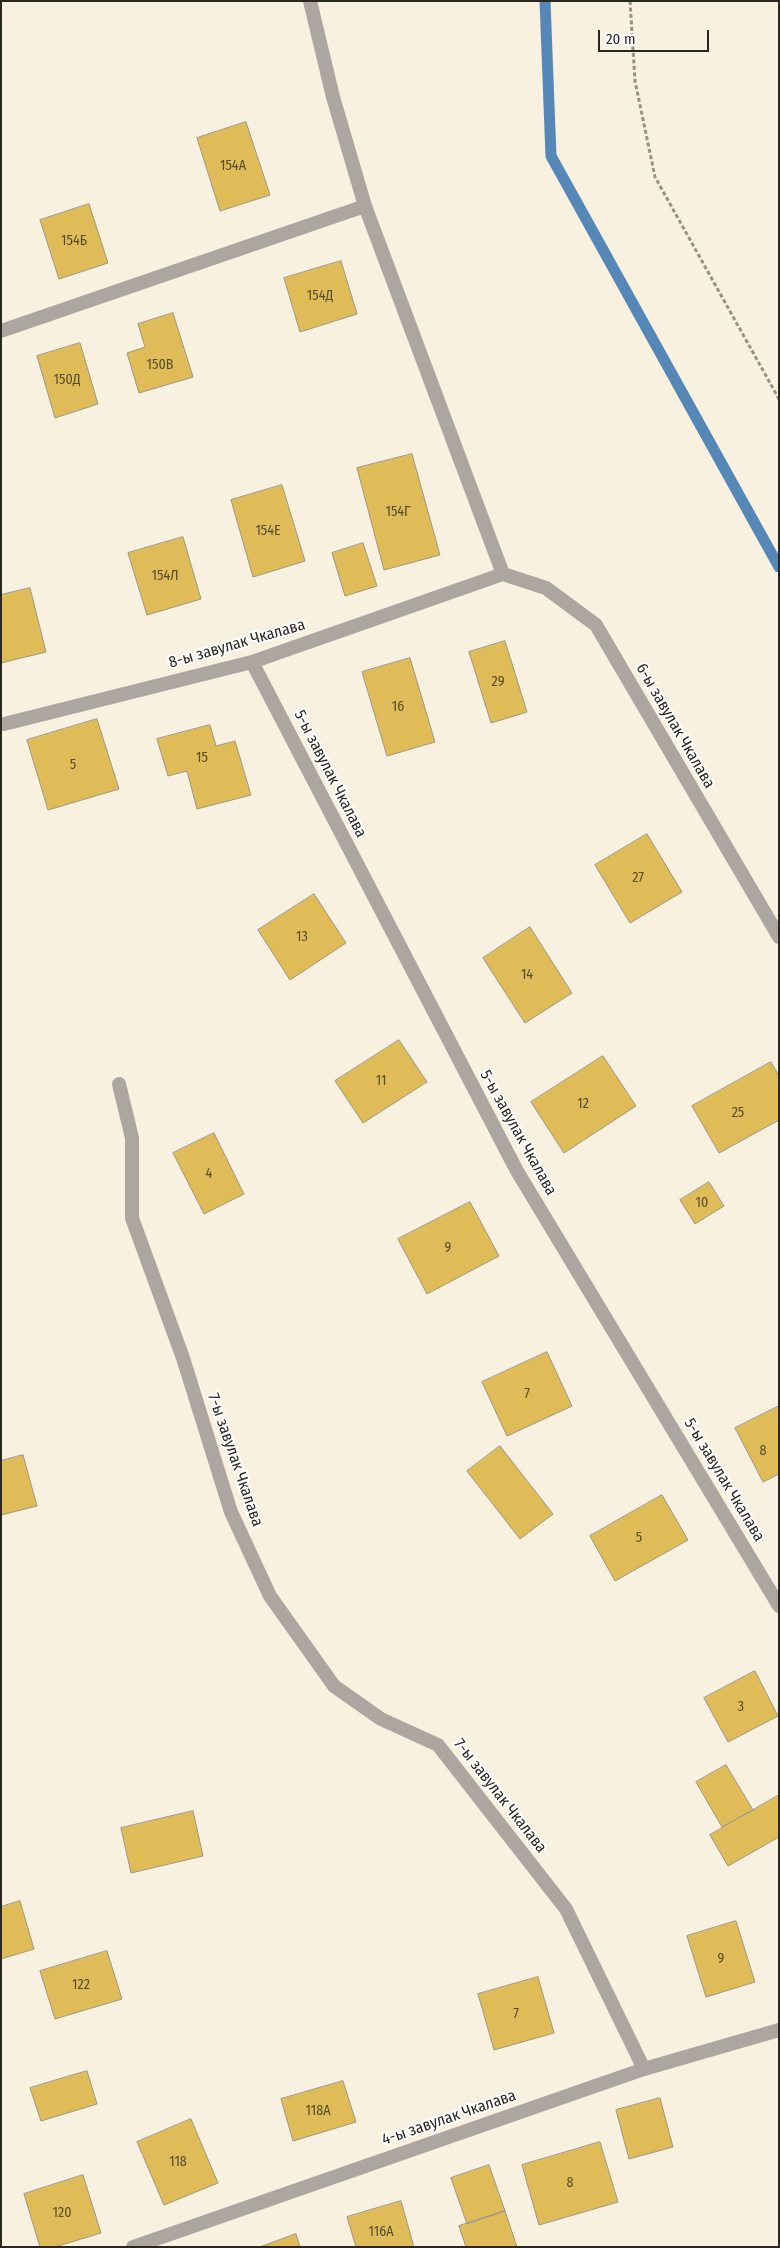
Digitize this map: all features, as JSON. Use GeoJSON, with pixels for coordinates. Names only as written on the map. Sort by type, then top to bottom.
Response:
{"type":"FeatureCollection","features":[{"type":"Feature","properties":{"kind":"street"},"geometry":{"type":"LineString","coordinates":[[310,1],[333,98],[365,206],[503,574]]}},
{"type":"Feature","properties":{"kind":"street"},"geometry":{"type":"LineString","coordinates":[[1,331],[365,206]]}},
{"type":"Feature","properties":{"kind":"street","name":"8-ы завулак Чкалава"},"geometry":{"type":"LineString","coordinates":[[4,724],[252,662],[503,574]]}},
{"type":"Feature","properties":{"kind":"street","name":"6-ы завулак Чкалава"},"geometry":{"type":"LineString","coordinates":[[503,574],[546,588],[596,625],[779,937]]}},
{"type":"Feature","properties":{"kind":"street","name":"5-ы завулак Чкалава"},"geometry":{"type":"LineString","coordinates":[[252,662],[516,1171],[779,1606]]}},
{"type":"Feature","properties":{"kind":"street","name":"7-ы завулак Чкалава"},"geometry":{"type":"LineString","coordinates":[[119,1084],[132,1138],[132,1218],[183,1358],[231,1512],[270,1596],[334,1686],[381,1719],[438,1745],[566,1909],[644,2069]]}},
{"type":"Feature","properties":{"kind":"street","name":"4-ы завулак Чкалава"},"geometry":{"type":"LineString","coordinates":[[133,2247],[644,2069],[779,2030]]}},
{"type":"Feature","properties":{"kind":"path"},"geometry":{"type":"LineString","coordinates":[[630,1],[635,81],[655,177],[779,399]]}},
{"type":"Feature","properties":{"kind":"building"},"geometry":{"type":"Polygon","coordinates":[[[246,122],[270,195],[220,211],[197,138],[246,122]]]}},
{"type":"Feature","properties":{"kind":"building"},"geometry":{"type":"Polygon","coordinates":[[[89,204],[108,263],[59,279],[40,220],[89,204]]]}},
{"type":"Feature","properties":{"kind":"building"},"geometry":{"type":"Polygon","coordinates":[[[341,261],[357,314],[300,332],[284,278],[341,261]]]}},
{"type":"Feature","properties":{"kind":"building"},"geometry":{"type":"Polygon","coordinates":[[[173,313],[193,377],[139,393],[127,353],[145,347],[138,324],[173,313]]]}},
{"type":"Feature","properties":{"kind":"building"},"geometry":{"type":"Polygon","coordinates":[[[80,343],[98,404],[55,418],[37,356],[80,343]]]}},
{"type":"Feature","properties":{"kind":"building"},"geometry":{"type":"Polygon","coordinates":[[[412,454],[440,555],[384,570],[357,468],[412,454]]]}},
{"type":"Feature","properties":{"kind":"building"},"geometry":{"type":"Polygon","coordinates":[[[282,485],[305,561],[253,577],[231,500],[282,485]]]}},
{"type":"Feature","properties":{"kind":"building"},"geometry":{"type":"Polygon","coordinates":[[[183,537],[201,599],[147,615],[128,553],[183,537]]]}},
{"type":"Feature","properties":{"kind":"building"},"geometry":{"type":"Polygon","coordinates":[[[363,543],[377,586],[345,596],[332,553],[363,543]]]}},
{"type":"Feature","properties":{"kind":"building"},"geometry":{"type":"Polygon","coordinates":[[[30,588],[46,652],[1,663],[1,595],[30,588]]]}},
{"type":"Feature","properties":{"kind":"building"},"geometry":{"type":"Polygon","coordinates":[[[505,641],[527,712],[491,723],[469,652],[505,641]]]}},
{"type":"Feature","properties":{"kind":"building"},"geometry":{"type":"Polygon","coordinates":[[[410,658],[435,742],[387,756],[362,672],[410,658]]]}},
{"type":"Feature","properties":{"kind":"building"},"geometry":{"type":"Polygon","coordinates":[[[97,719],[119,789],[48,810],[27,740],[97,719]]]}},
{"type":"Feature","properties":{"kind":"building"},"geometry":{"type":"Polygon","coordinates":[[[210,725],[216,746],[235,741],[251,795],[197,809],[187,771],[168,776],[157,739],[210,725]]]}},
{"type":"Feature","properties":{"kind":"building"},"geometry":{"type":"Polygon","coordinates":[[[647,834],[682,892],[630,923],[595,865],[647,834]]]}},
{"type":"Feature","properties":{"kind":"building"},"geometry":{"type":"Polygon","coordinates":[[[314,894],[346,943],[290,980],[258,930],[314,894]]]}},
{"type":"Feature","properties":{"kind":"building"},"geometry":{"type":"Polygon","coordinates":[[[530,927],[572,993],[525,1023],[483,958],[530,927]]]}},
{"type":"Feature","properties":{"kind":"building"},"geometry":{"type":"Polygon","coordinates":[[[399,1040],[427,1082],[363,1123],[335,1081],[399,1040]]]}},
{"type":"Feature","properties":{"kind":"building"},"geometry":{"type":"Polygon","coordinates":[[[603,1056],[636,1106],[564,1153],[531,1102],[603,1056]]]}},
{"type":"Feature","properties":{"kind":"building"},"geometry":{"type":"Polygon","coordinates":[[[771,1062],[779,1076],[779,1120],[719,1153],[692,1106],[771,1062]]]}},
{"type":"Feature","properties":{"kind":"building"},"geometry":{"type":"Polygon","coordinates":[[[214,1133],[244,1194],[204,1214],[173,1153],[214,1133]]]}},
{"type":"Feature","properties":{"kind":"building"},"geometry":{"type":"Polygon","coordinates":[[[709,1182],[724,1206],[695,1224],[680,1200],[709,1182]]]}},
{"type":"Feature","properties":{"kind":"building"},"geometry":{"type":"Polygon","coordinates":[[[470,1202],[499,1256],[427,1294],[398,1239],[470,1202]]]}},
{"type":"Feature","properties":{"kind":"building"},"geometry":{"type":"Polygon","coordinates":[[[547,1352],[572,1406],[507,1436],[482,1382],[547,1352]]]}},
{"type":"Feature","properties":{"kind":"building"},"geometry":{"type":"Polygon","coordinates":[[[779,1406],[779,1474],[763,1482],[735,1428],[779,1406]]]}},
{"type":"Feature","properties":{"kind":"building"},"geometry":{"type":"Polygon","coordinates":[[[500,1446],[553,1514],[520,1539],[467,1471],[500,1446]]]}},
{"type":"Feature","properties":{"kind":"building"},"geometry":{"type":"Polygon","coordinates":[[[23,1455],[37,1506],[1,1515],[1,1461],[23,1455]]]}},
{"type":"Feature","properties":{"kind":"building"},"geometry":{"type":"Polygon","coordinates":[[[662,1495],[688,1540],[615,1581],[590,1536],[662,1495]]]}},
{"type":"Feature","properties":{"kind":"building"},"geometry":{"type":"Polygon","coordinates":[[[755,1671],[778,1716],[728,1742],[704,1698],[755,1671]]]}},
{"type":"Feature","properties":{"kind":"building"},"geometry":{"type":"Polygon","coordinates":[[[726,1765],[753,1810],[722,1827],[696,1782],[726,1765]]]}},
{"type":"Feature","properties":{"kind":"building"},"geometry":{"type":"Polygon","coordinates":[[[779,1795],[779,1837],[728,1866],[710,1835],[779,1795]]]}},
{"type":"Feature","properties":{"kind":"building"},"geometry":{"type":"Polygon","coordinates":[[[193,1811],[203,1856],[131,1873],[121,1828],[193,1811]]]}},
{"type":"Feature","properties":{"kind":"building"},"geometry":{"type":"Polygon","coordinates":[[[20,1901],[34,1949],[1,1959],[1,1907],[20,1901]]]}},
{"type":"Feature","properties":{"kind":"building"},"geometry":{"type":"Polygon","coordinates":[[[736,1921],[755,1982],[706,1997],[687,1936],[736,1921]]]}},
{"type":"Feature","properties":{"kind":"building"},"geometry":{"type":"Polygon","coordinates":[[[107,1951],[122,1999],[55,2019],[40,1971],[107,1951]]]}},
{"type":"Feature","properties":{"kind":"building"},"geometry":{"type":"Polygon","coordinates":[[[538,1977],[554,2033],[494,2050],[478,1994],[538,1977]]]}},
{"type":"Feature","properties":{"kind":"building"},"geometry":{"type":"Polygon","coordinates":[[[87,2071],[97,2104],[41,2121],[30,2088],[87,2071]]]}},
{"type":"Feature","properties":{"kind":"building"},"geometry":{"type":"Polygon","coordinates":[[[343,2081],[356,2122],[293,2141],[281,2099],[343,2081]]]}},
{"type":"Feature","properties":{"kind":"building"},"geometry":{"type":"Polygon","coordinates":[[[660,2098],[673,2147],[629,2159],[616,2110],[660,2098]]]}},
{"type":"Feature","properties":{"kind":"building"},"geometry":{"type":"Polygon","coordinates":[[[191,2119],[218,2183],[164,2205],[137,2142],[191,2119]]]}},
{"type":"Feature","properties":{"kind":"building"},"geometry":{"type":"Polygon","coordinates":[[[600,2142],[618,2202],[539,2225],[522,2165],[600,2142]]]}},
{"type":"Feature","properties":{"kind":"building"},"geometry":{"type":"Polygon","coordinates":[[[489,2165],[505,2211],[467,2224],[451,2178],[489,2165]]]}},
{"type":"Feature","properties":{"kind":"building"},"geometry":{"type":"Polygon","coordinates":[[[83,2175],[101,2233],[55,2247],[40,2247],[24,2194],[83,2175]]]}},
{"type":"Feature","properties":{"kind":"building"},"geometry":{"type":"Polygon","coordinates":[[[401,2201],[414,2247],[356,2247],[347,2217],[401,2201]]]}},
{"type":"Feature","properties":{"kind":"building"},"geometry":{"type":"Polygon","coordinates":[[[505,2211],[517,2247],[466,2247],[459,2226],[505,2211]]]}},
{"type":"Feature","properties":{"kind":"building"},"geometry":{"type":"Polygon","coordinates":[[[296,2234],[300,2247],[260,2247],[296,2234]]]}},
{"type":"Feature","properties":{"kind":"waterway"},"geometry":{"type":"LineString","coordinates":[[545,1],[551,156],[779,567]]}}]}
